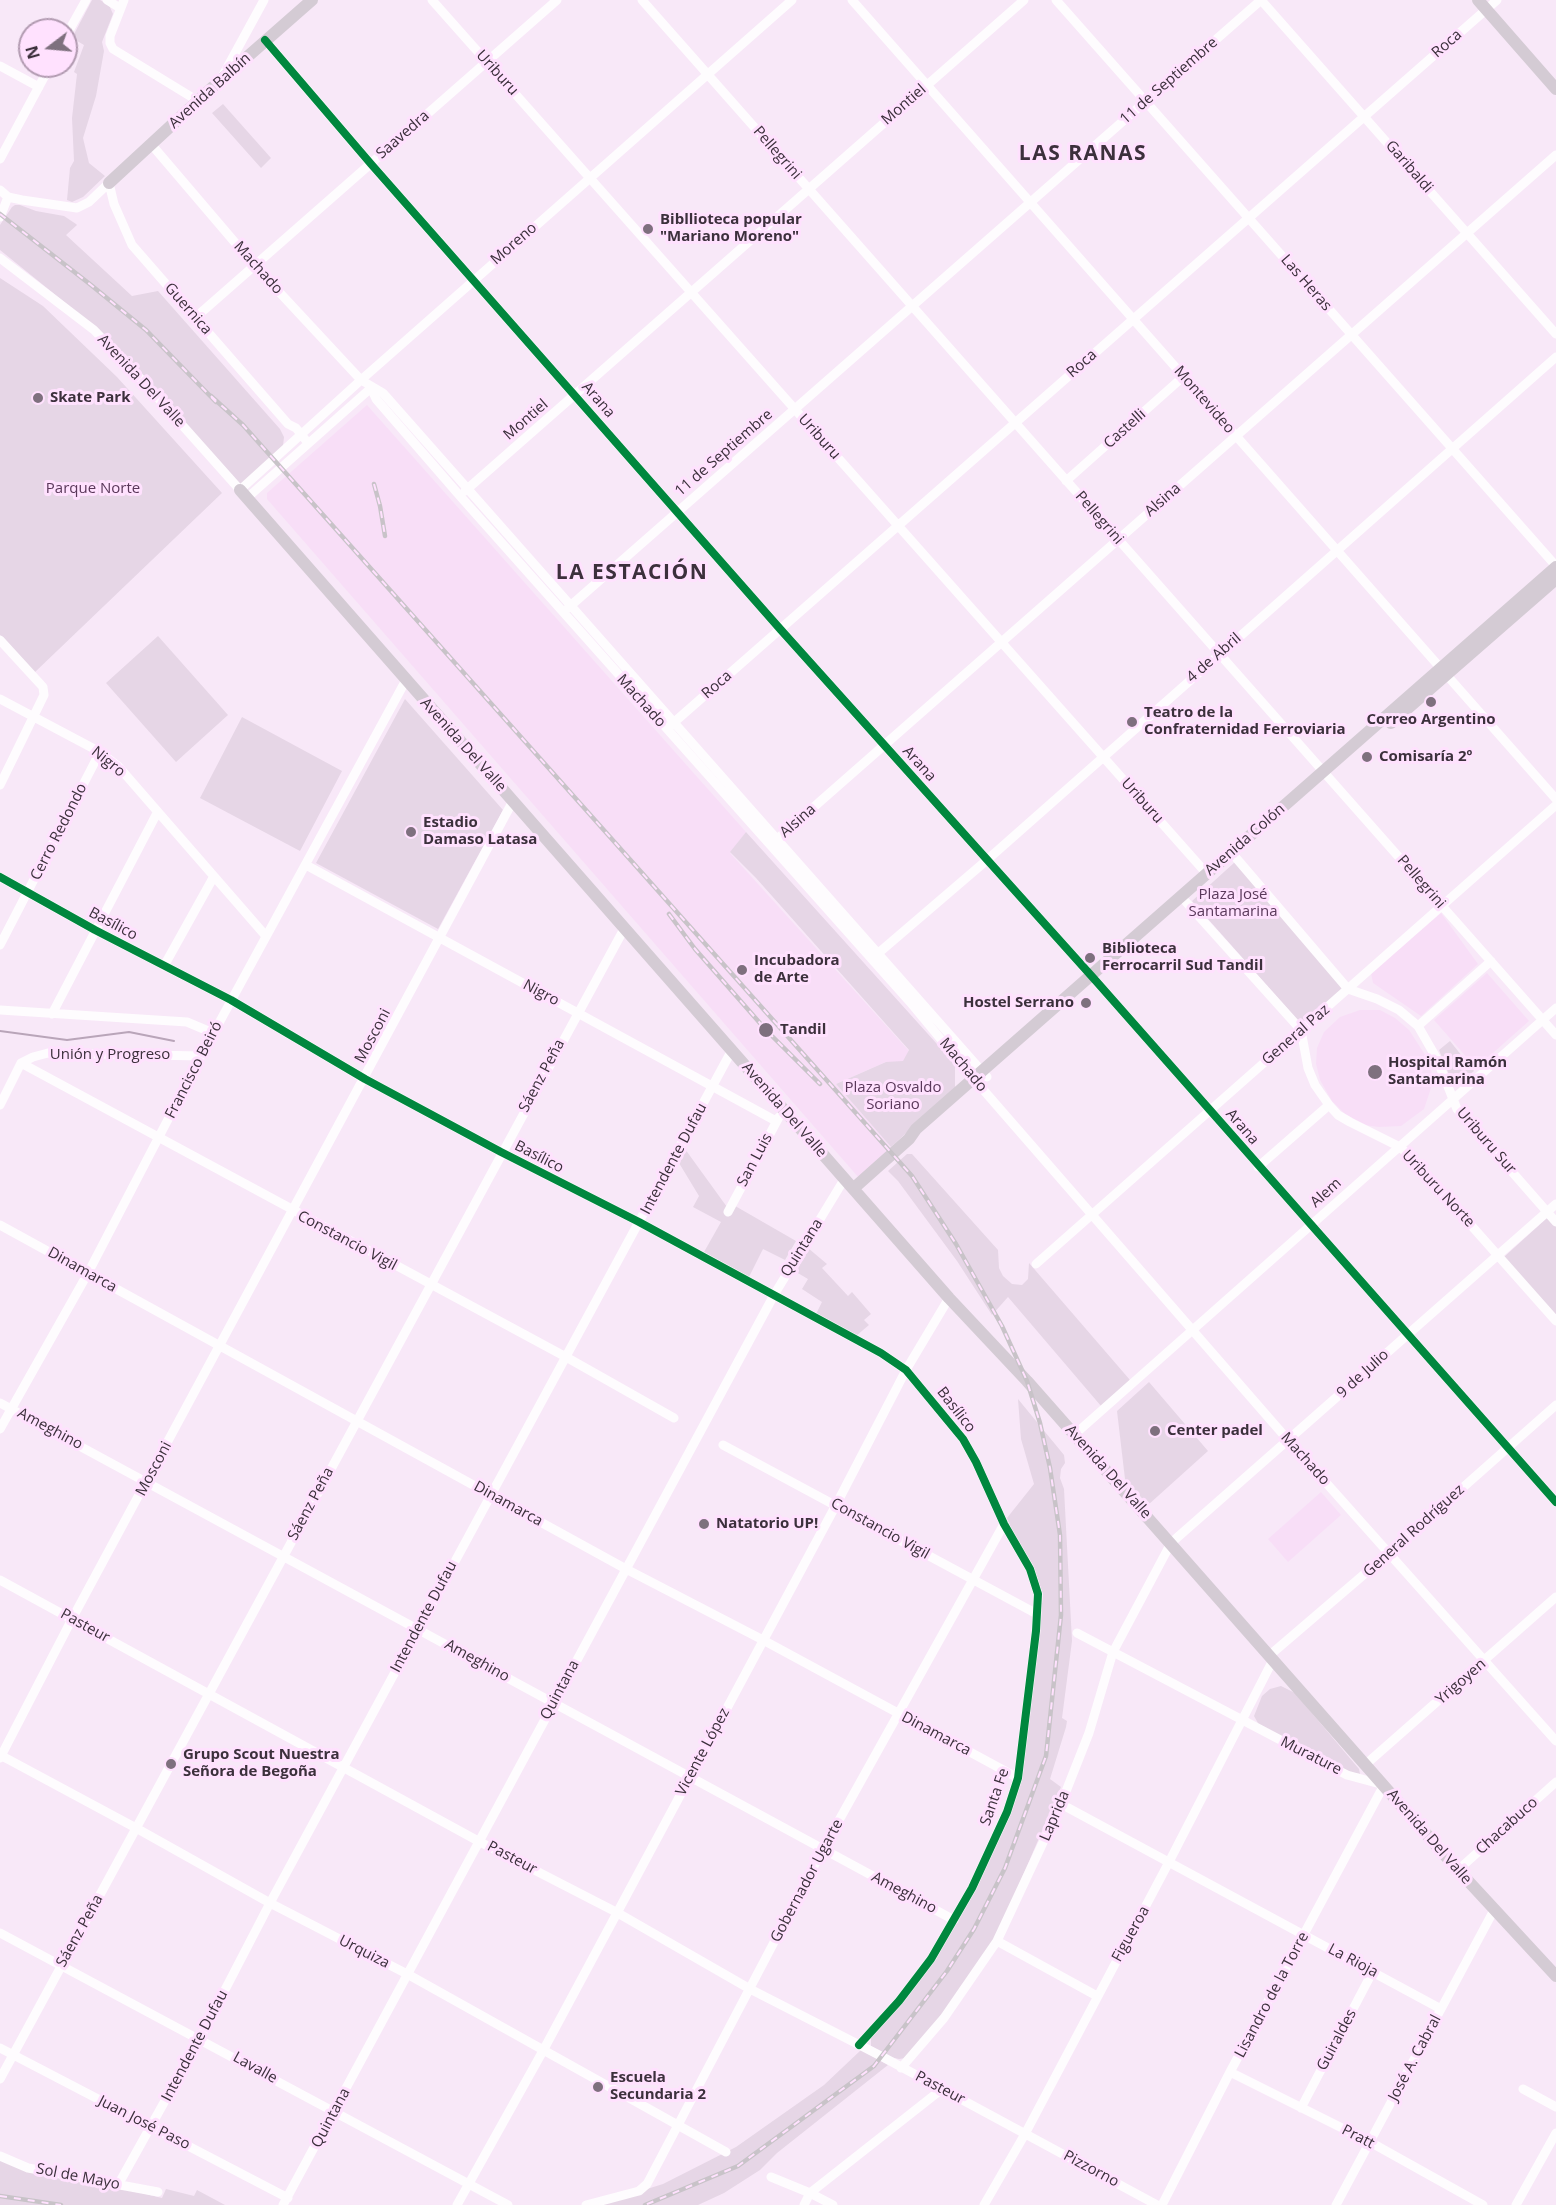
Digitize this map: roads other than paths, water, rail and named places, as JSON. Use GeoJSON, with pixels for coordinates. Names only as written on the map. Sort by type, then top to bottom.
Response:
{"type":"FeatureCollection","features":[{"type":"Feature","properties":{"kind":"main road","name":"Avenida Balbín"},"geometry":{"type":"LineString","coordinates":[[109,183],[219,81],[312,0]]}},
{"type":"Feature","properties":{"kind":"main road"},"geometry":{"type":"LineString","coordinates":[[1482,5],[1556,89]]}},
{"type":"Feature","properties":{"kind":"main road","name":"Avenida Del Valle"},"geometry":{"type":"LineString","coordinates":[[243,494],[949,1298],[1171,1543],[1458,1870],[1556,1976]]}},
{"type":"Feature","properties":{"kind":"main road","name":"Avenida Colón"},"geometry":{"type":"LineString","coordinates":[[1444,672],[1556,567]]}},
{"type":"Feature","properties":{"kind":"main road","name":"Avenida Colón"},"geometry":{"type":"LineString","coordinates":[[849,1183],[909,1139],[916,1129],[980,1078],[1186,902],[1234,855],[1326,774],[1556,579]]}},
{"type":"Feature","properties":{"kind":"main road","name":"Avenida Colón"},"geometry":{"type":"LineString","coordinates":[[1094,979],[1207,874],[1234,855]]}},
{"type":"Feature","properties":{"kind":"street"},"geometry":{"type":"LineString","coordinates":[[76,18],[86,0]]}},
{"type":"Feature","properties":{"kind":"street"},"geometry":{"type":"LineString","coordinates":[[107,0],[122,4],[110,36],[110,43],[119,54],[198,101]]}},
{"type":"Feature","properties":{"kind":"street"},"geometry":{"type":"LineString","coordinates":[[219,81],[264,0]]}},
{"type":"Feature","properties":{"kind":"street","name":"Uriburu"},"geometry":{"type":"LineString","coordinates":[[432,0],[1207,874]]}},
{"type":"Feature","properties":{"kind":"street","name":"Saavedra"},"geometry":{"type":"LineString","coordinates":[[196,317],[557,0]]}},
{"type":"Feature","properties":{"kind":"street","name":"Pellegrini"},"geometry":{"type":"LineString","coordinates":[[642,0],[1556,1035]]}},
{"type":"Feature","properties":{"kind":"street","name":"Moreno"},"geometry":{"type":"LineString","coordinates":[[243,494],[291,442],[792,0]]}},
{"type":"Feature","properties":{"kind":"street","name":"Montevideo"},"geometry":{"type":"LineString","coordinates":[[852,0],[1556,799]]}},
{"type":"Feature","properties":{"kind":"street","name":"Montiel"},"geometry":{"type":"LineString","coordinates":[[460,496],[1024,0]]}},
{"type":"Feature","properties":{"kind":"street","name":"Las Heras"},"geometry":{"type":"LineString","coordinates":[[1056,0],[1556,567]]}},
{"type":"Feature","properties":{"kind":"street","name":"11 de Septiembre"},"geometry":{"type":"LineString","coordinates":[[563,612],[1261,0]]}},
{"type":"Feature","properties":{"kind":"street","name":"Garibaldi"},"geometry":{"type":"LineString","coordinates":[[1261,0],[1556,334]]}},
{"type":"Feature","properties":{"kind":"street","name":"Roca"},"geometry":{"type":"LineString","coordinates":[[666,729],[1364,117],[1482,5],[1497,0]]}},
{"type":"Feature","properties":{"kind":"street","name":"Arana"},"geometry":{"type":"LineString","coordinates":[[266,40],[371,164],[781,630],[1094,979],[1556,1502]]}},
{"type":"Feature","properties":{"kind":"street"},"geometry":{"type":"LineString","coordinates":[[0,66],[39,87]]}},
{"type":"Feature","properties":{"kind":"street"},"geometry":{"type":"LineString","coordinates":[[0,159],[44,78]]}},
{"type":"Feature","properties":{"kind":"street","name":"Machado"},"geometry":{"type":"LineString","coordinates":[[151,144],[255,266],[361,380],[371,388],[383,393],[777,839],[1092,1214],[1288,1440],[1556,1742]]}},
{"type":"Feature","properties":{"kind":"street","name":"Alsina"},"geometry":{"type":"LineString","coordinates":[[770,846],[1556,155]]}},
{"type":"Feature","properties":{"kind":"street"},"geometry":{"type":"LineString","coordinates":[[0,217],[4,210],[3,199],[77,208],[89,202],[109,183]]}},
{"type":"Feature","properties":{"kind":"street","name":"Guernica"},"geometry":{"type":"LineString","coordinates":[[109,183],[114,204],[132,245],[288,424],[296,428],[308,443]]}},
{"type":"Feature","properties":{"kind":"street","name":"Avenida Del Valle"},"geometry":{"type":"LineString","coordinates":[[0,258],[94,330],[142,380],[243,494]]}},
{"type":"Feature","properties":{"kind":"street","name":"4 de Abril"},"geometry":{"type":"LineString","coordinates":[[875,956],[987,860],[1556,357]]}},
{"type":"Feature","properties":{"kind":"street","name":"Castelli"},"geometry":{"type":"LineString","coordinates":[[1066,481],[1184,376]]}},
{"type":"Feature","properties":{"kind":"street"},"geometry":{"type":"LineString","coordinates":[[243,494],[308,443],[371,388]]}},
{"type":"Feature","properties":{"kind":"street","name":"Machado"},"geometry":{"type":"LineString","coordinates":[[371,388],[376,399],[666,729],[770,846],[875,956]]}},
{"type":"Feature","properties":{"kind":"street"},"geometry":{"type":"LineString","coordinates":[[288,424],[291,431],[291,442]]}},
{"type":"Feature","properties":{"kind":"street"},"geometry":{"type":"LineString","coordinates":[[0,640],[43,687],[44,694],[0,785]]}},
{"type":"Feature","properties":{"kind":"street","name":"Francisco Beiró"},"geometry":{"type":"LineString","coordinates":[[0,1429],[88,1274],[213,1033],[406,680]]}},
{"type":"Feature","properties":{"kind":"street","name":"Nigro"},"geometry":{"type":"LineString","coordinates":[[0,699],[100,752],[118,766],[213,878],[266,935]]}},
{"type":"Feature","properties":{"kind":"street","name":"Cerro Redondo"},"geometry":{"type":"LineString","coordinates":[[0,945],[100,752]]}},
{"type":"Feature","properties":{"kind":"street","name":"Mosconi"},"geometry":{"type":"LineString","coordinates":[[0,1756],[513,801]]}},
{"type":"Feature","properties":{"kind":"street","name":"General Paz"},"geometry":{"type":"LineString","coordinates":[[1036,1264],[1556,805]]}},
{"type":"Feature","properties":{"kind":"street"},"geometry":{"type":"LineString","coordinates":[[52,1014],[157,813]]}},
{"type":"Feature","properties":{"kind":"street"},"geometry":{"type":"LineString","coordinates":[[1234,855],[1348,989]]}},
{"type":"Feature","properties":{"kind":"street","name":"Nigro"},"geometry":{"type":"LineString","coordinates":[[306,865],[712,1088],[776,1120]]}},
{"type":"Feature","properties":{"kind":"street","name":"Basílico"},"geometry":{"type":"LineString","coordinates":[[0,877],[95,930],[231,1000],[365,1079],[639,1222],[881,1353],[906,1370],[963,1439],[1004,1524]]}},
{"type":"Feature","properties":{"kind":"street"},"geometry":{"type":"LineString","coordinates":[[164,966],[213,878]]}},
{"type":"Feature","properties":{"kind":"street"},"geometry":{"type":"LineString","coordinates":[[1186,902],[1301,1030]]}},
{"type":"Feature","properties":{"kind":"street","name":"Sáenz Peña"},"geometry":{"type":"LineString","coordinates":[[0,2079],[624,929]]}},
{"type":"Feature","properties":{"kind":"street"},"geometry":{"type":"LineString","coordinates":[[1418,1026],[1491,961]]}},
{"type":"Feature","properties":{"kind":"street","name":"Uriburu Sur"},"geometry":{"type":"LineString","coordinates":[[1348,989],[1399,1010],[1418,1026],[1437,1059],[1451,1099],[1457,1108],[1556,1222]]}},
{"type":"Feature","properties":{"kind":"street","name":"Alem"},"geometry":{"type":"LineString","coordinates":[[1074,1435],[1556,1008]]}},
{"type":"Feature","properties":{"kind":"street"},"geometry":{"type":"LineString","coordinates":[[0,1010],[188,1022],[213,1033]]}},
{"type":"Feature","properties":{"kind":"street","name":"Uriburu Norte"},"geometry":{"type":"LineString","coordinates":[[1301,1030],[1308,1068],[1315,1085],[1329,1105],[1338,1115],[1407,1153],[1556,1321]]}},
{"type":"Feature","properties":{"kind":"street","name":"Intendente Dufau"},"geometry":{"type":"LineString","coordinates":[[118,2185],[200,2038],[490,1494],[732,1050]]}},
{"type":"Feature","properties":{"kind":"street","name":"Unión y Progreso"},"geometry":{"type":"LineString","coordinates":[[21,1064],[33,1057],[48,1053],[201,1056]]}},
{"type":"Feature","properties":{"kind":"street"},"geometry":{"type":"LineString","coordinates":[[0,1105],[21,1064]]}},
{"type":"Feature","properties":{"kind":"street","name":"Constancio Vigil"},"geometry":{"type":"LineString","coordinates":[[21,1064],[566,1357],[674,1418]]}},
{"type":"Feature","properties":{"kind":"street"},"geometry":{"type":"LineString","coordinates":[[1258,1167],[1329,1105]]}},
{"type":"Feature","properties":{"kind":"street","name":"San Luis"},"geometry":{"type":"LineString","coordinates":[[728,1212],[776,1120],[784,1110]]}},
{"type":"Feature","properties":{"kind":"street","name":"Quintana"},"geometry":{"type":"LineString","coordinates":[[285,2201],[774,1295],[849,1183]]}},
{"type":"Feature","properties":{"kind":"street","name":"9 de Julio"},"geometry":{"type":"LineString","coordinates":[[1171,1543],[1556,1204]]}},
{"type":"Feature","properties":{"kind":"street","name":"Dinamarca"},"geometry":{"type":"LineString","coordinates":[[0,1226],[626,1569],[763,1640],[1018,1778]]}},
{"type":"Feature","properties":{"kind":"street","name":"Vicente López"},"geometry":{"type":"LineString","coordinates":[[457,2205],[544,2049],[906,1370],[949,1298]]}},
{"type":"Feature","properties":{"kind":"street","name":"Ameghino"},"geometry":{"type":"LineString","coordinates":[[0,1403],[148,1481],[954,1920]]}},
{"type":"Feature","properties":{"kind":"street","name":"General Rodríguez"},"geometry":{"type":"LineString","coordinates":[[1272,1658],[1556,1405]]}},
{"type":"Feature","properties":{"kind":"street","name":"Constancio Vigil"},"geometry":{"type":"LineString","coordinates":[[723,1445],[1037,1614]]}},
{"type":"Feature","properties":{"kind":"street","name":"Gobernador Ugarte"},"geometry":{"type":"LineString","coordinates":[[586,2205],[639,2191],[647,2184],[823,1849],[1004,1524]]}},
{"type":"Feature","properties":{"kind":"street","name":"Santa Fe"},"geometry":{"type":"LineString","coordinates":[[859,2045],[899,2001],[931,1959],[972,1888],[1007,1812],[1018,1778],[1038,1594],[1030,1569],[1004,1524]]}},
{"type":"Feature","properties":{"kind":"street","name":"Laprida"},"geometry":{"type":"LineString","coordinates":[[901,2068],[944,2018],[997,1941],[1061,1804],[1089,1733],[1113,1652],[1171,1543]]}},
{"type":"Feature","properties":{"kind":"street","name":"Pasteur"},"geometry":{"type":"LineString","coordinates":[[0,1580],[480,1842],[616,1912],[750,1989],[1025,2134]]}},
{"type":"Feature","properties":{"kind":"street","name":"Yrigoyen"},"geometry":{"type":"LineString","coordinates":[[1365,1765],[1485,1662],[1556,1597]]}},
{"type":"Feature","properties":{"kind":"street"},"geometry":{"type":"LineString","coordinates":[[1077,1633],[1242,1720]]}},
{"type":"Feature","properties":{"kind":"street","name":"Figueroa"},"geometry":{"type":"LineString","coordinates":[[984,2205],[1025,2134],[1170,1862],[1272,1658]]}},
{"type":"Feature","properties":{"kind":"street","name":"Murature"},"geometry":{"type":"LineString","coordinates":[[1242,1720],[1347,1775],[1384,1785]]}},
{"type":"Feature","properties":{"kind":"street","name":"Urquiza"},"geometry":{"type":"LineString","coordinates":[[0,1756],[270,1903],[409,1975],[726,2152]]}},
{"type":"Feature","properties":{"kind":"street","name":"Chacabuco"},"geometry":{"type":"LineString","coordinates":[[1458,1870],[1556,1782]]}},
{"type":"Feature","properties":{"kind":"street","name":"Lisandro de la Torre"},"geometry":{"type":"LineString","coordinates":[[1162,2205],[1230,2072],[1384,1785]]}},
{"type":"Feature","properties":{"kind":"street"},"geometry":{"type":"LineString","coordinates":[[1061,1804],[1170,1862]]}},
{"type":"Feature","properties":{"kind":"street","name":"La Rioja"},"geometry":{"type":"LineString","coordinates":[[1170,1862],[1441,2009]]}},
{"type":"Feature","properties":{"kind":"street","name":"José A. Cabral"},"geometry":{"type":"LineString","coordinates":[[1336,2205],[1494,1910]]}},
{"type":"Feature","properties":{"kind":"street","name":"Lavalle"},"geometry":{"type":"LineString","coordinates":[[0,1933],[200,2038],[508,2205]]}},
{"type":"Feature","properties":{"kind":"street"},"geometry":{"type":"LineString","coordinates":[[997,1941],[1097,1996]]}},
{"type":"Feature","properties":{"kind":"street","name":"Guiraldes"},"geometry":{"type":"LineString","coordinates":[[1301,2108],[1373,1971]]}},
{"type":"Feature","properties":{"kind":"street","name":"Juan José Paso"},"geometry":{"type":"LineString","coordinates":[[0,2048],[152,2126],[285,2201]]}},
{"type":"Feature","properties":{"kind":"street","name":"Pratt"},"geometry":{"type":"LineString","coordinates":[[1230,2072],[1370,2142],[1483,2205]]}},
{"type":"Feature","properties":{"kind":"street"},"geometry":{"type":"LineString","coordinates":[[804,2205],[810,2193],[942,2089]]}},
{"type":"Feature","properties":{"kind":"street"},"geometry":{"type":"LineString","coordinates":[[1523,2089],[1556,2107]]}},
{"type":"Feature","properties":{"kind":"street"},"geometry":{"type":"LineString","coordinates":[[1516,2205],[1556,2133]]}},
{"type":"Feature","properties":{"kind":"street","name":"Pizzorno"},"geometry":{"type":"LineString","coordinates":[[1025,2134],[1157,2205]]}},
{"type":"Feature","properties":{"kind":"street","name":"Sol de Mayo"},"geometry":{"type":"LineString","coordinates":[[0,2156],[28,2168],[158,2192]]}},
{"type":"Feature","properties":{"kind":"street"},"geometry":{"type":"LineString","coordinates":[[771,2177],[833,2205]]}},
{"type":"Feature","properties":{"kind":"waterway"},"geometry":{"type":"LineString","coordinates":[[0,1031],[67,1040],[129,1032],[174,1041]]}},
{"type":"Feature","properties":{"kind":"railway"},"geometry":{"type":"LineString","coordinates":[[0,214],[146,330],[216,402]]}},
{"type":"Feature","properties":{"kind":"railway"},"geometry":{"type":"LineString","coordinates":[[211,396],[243,425],[912,1176],[956,1244],[1002,1326],[1027,1381],[1040,1423],[1050,1468],[1060,1535],[1061,1615],[1046,1756],[1005,1868],[974,1929],[947,1971],[874,2066],[738,2166],[645,2205]]}},
{"type":"Feature","properties":{"kind":"railway"},"geometry":{"type":"LineString","coordinates":[[374,484],[385,536]]}},
{"type":"Feature","properties":{"kind":"railway"},"geometry":{"type":"LineString","coordinates":[[669,914],[695,949],[766,1030],[820,1084]]}},
{"type":"Feature","properties":{"kind":"railway"},"geometry":{"type":"LineString","coordinates":[[0,2196],[61,2205]]}},
{"type":"Feature","properties":{"kind":"place","name":"Bibllioteca popular \"Mariano Moreno\""},"geometry":{"type":"Point","coordinates":[648,229]}},
{"type":"Feature","properties":{"kind":"place","name":"Skate Park"},"geometry":{"type":"Point","coordinates":[38,398]}},
{"type":"Feature","properties":{"kind":"place","name":"Correo Argentino"},"geometry":{"type":"Point","coordinates":[1431,702]}},
{"type":"Feature","properties":{"kind":"place","name":"Teatro de la Confraternidad Ferroviaria"},"geometry":{"type":"Point","coordinates":[1132,722]}},
{"type":"Feature","properties":{"kind":"place","name":"Comisaría 2º"},"geometry":{"type":"Point","coordinates":[1367,757]}},
{"type":"Feature","properties":{"kind":"place","name":"Estadio Damaso Latasa"},"geometry":{"type":"Point","coordinates":[411,832]}},
{"type":"Feature","properties":{"kind":"place","name":"Biblioteca Ferrocarril Sud Tandil"},"geometry":{"type":"Point","coordinates":[1090,958]}},
{"type":"Feature","properties":{"kind":"place","name":"Incubadora de Arte"},"geometry":{"type":"Point","coordinates":[742,970]}},
{"type":"Feature","properties":{"kind":"place","name":"Hostel Serrano"},"geometry":{"type":"Point","coordinates":[1086,1003]}},
{"type":"Feature","properties":{"kind":"place","name":"Tandil"},"geometry":{"type":"Point","coordinates":[766,1030]}},
{"type":"Feature","properties":{"kind":"place","name":"Hospital Ramón Santamarina"},"geometry":{"type":"Point","coordinates":[1375,1072]}},
{"type":"Feature","properties":{"kind":"place","name":"Center padel"},"geometry":{"type":"Point","coordinates":[1155,1431]}},
{"type":"Feature","properties":{"kind":"place","name":"Natatorio UP!"},"geometry":{"type":"Point","coordinates":[704,1524]}},
{"type":"Feature","properties":{"kind":"place","name":"Grupo Scout Nuestra Señora de Begoña"},"geometry":{"type":"Point","coordinates":[171,1764]}},
{"type":"Feature","properties":{"kind":"place","name":"Escuela Secundaria 2"},"geometry":{"type":"Point","coordinates":[598,2087]}},
{"type":"Feature","properties":{"kind":"district","name":"LAS RANAS"},"geometry":{"type":"Point","coordinates":[1083,154]}},
{"type":"Feature","properties":{"kind":"district","name":"LA ESTACIÓN"},"geometry":{"type":"Point","coordinates":[632,573]}},
{"type":"Feature","properties":{"kind":"park label","name":"Parque Norte"},"geometry":{"type":"Point","coordinates":[93,489]}},
{"type":"Feature","properties":{"kind":"park label","name":"Plaza José Santamarina"},"geometry":{"type":"Point","coordinates":[1233,904]}},
{"type":"Feature","properties":{"kind":"park label","name":"Plaza Osvaldo Soriano"},"geometry":{"type":"Point","coordinates":[893,1096]}}]}
